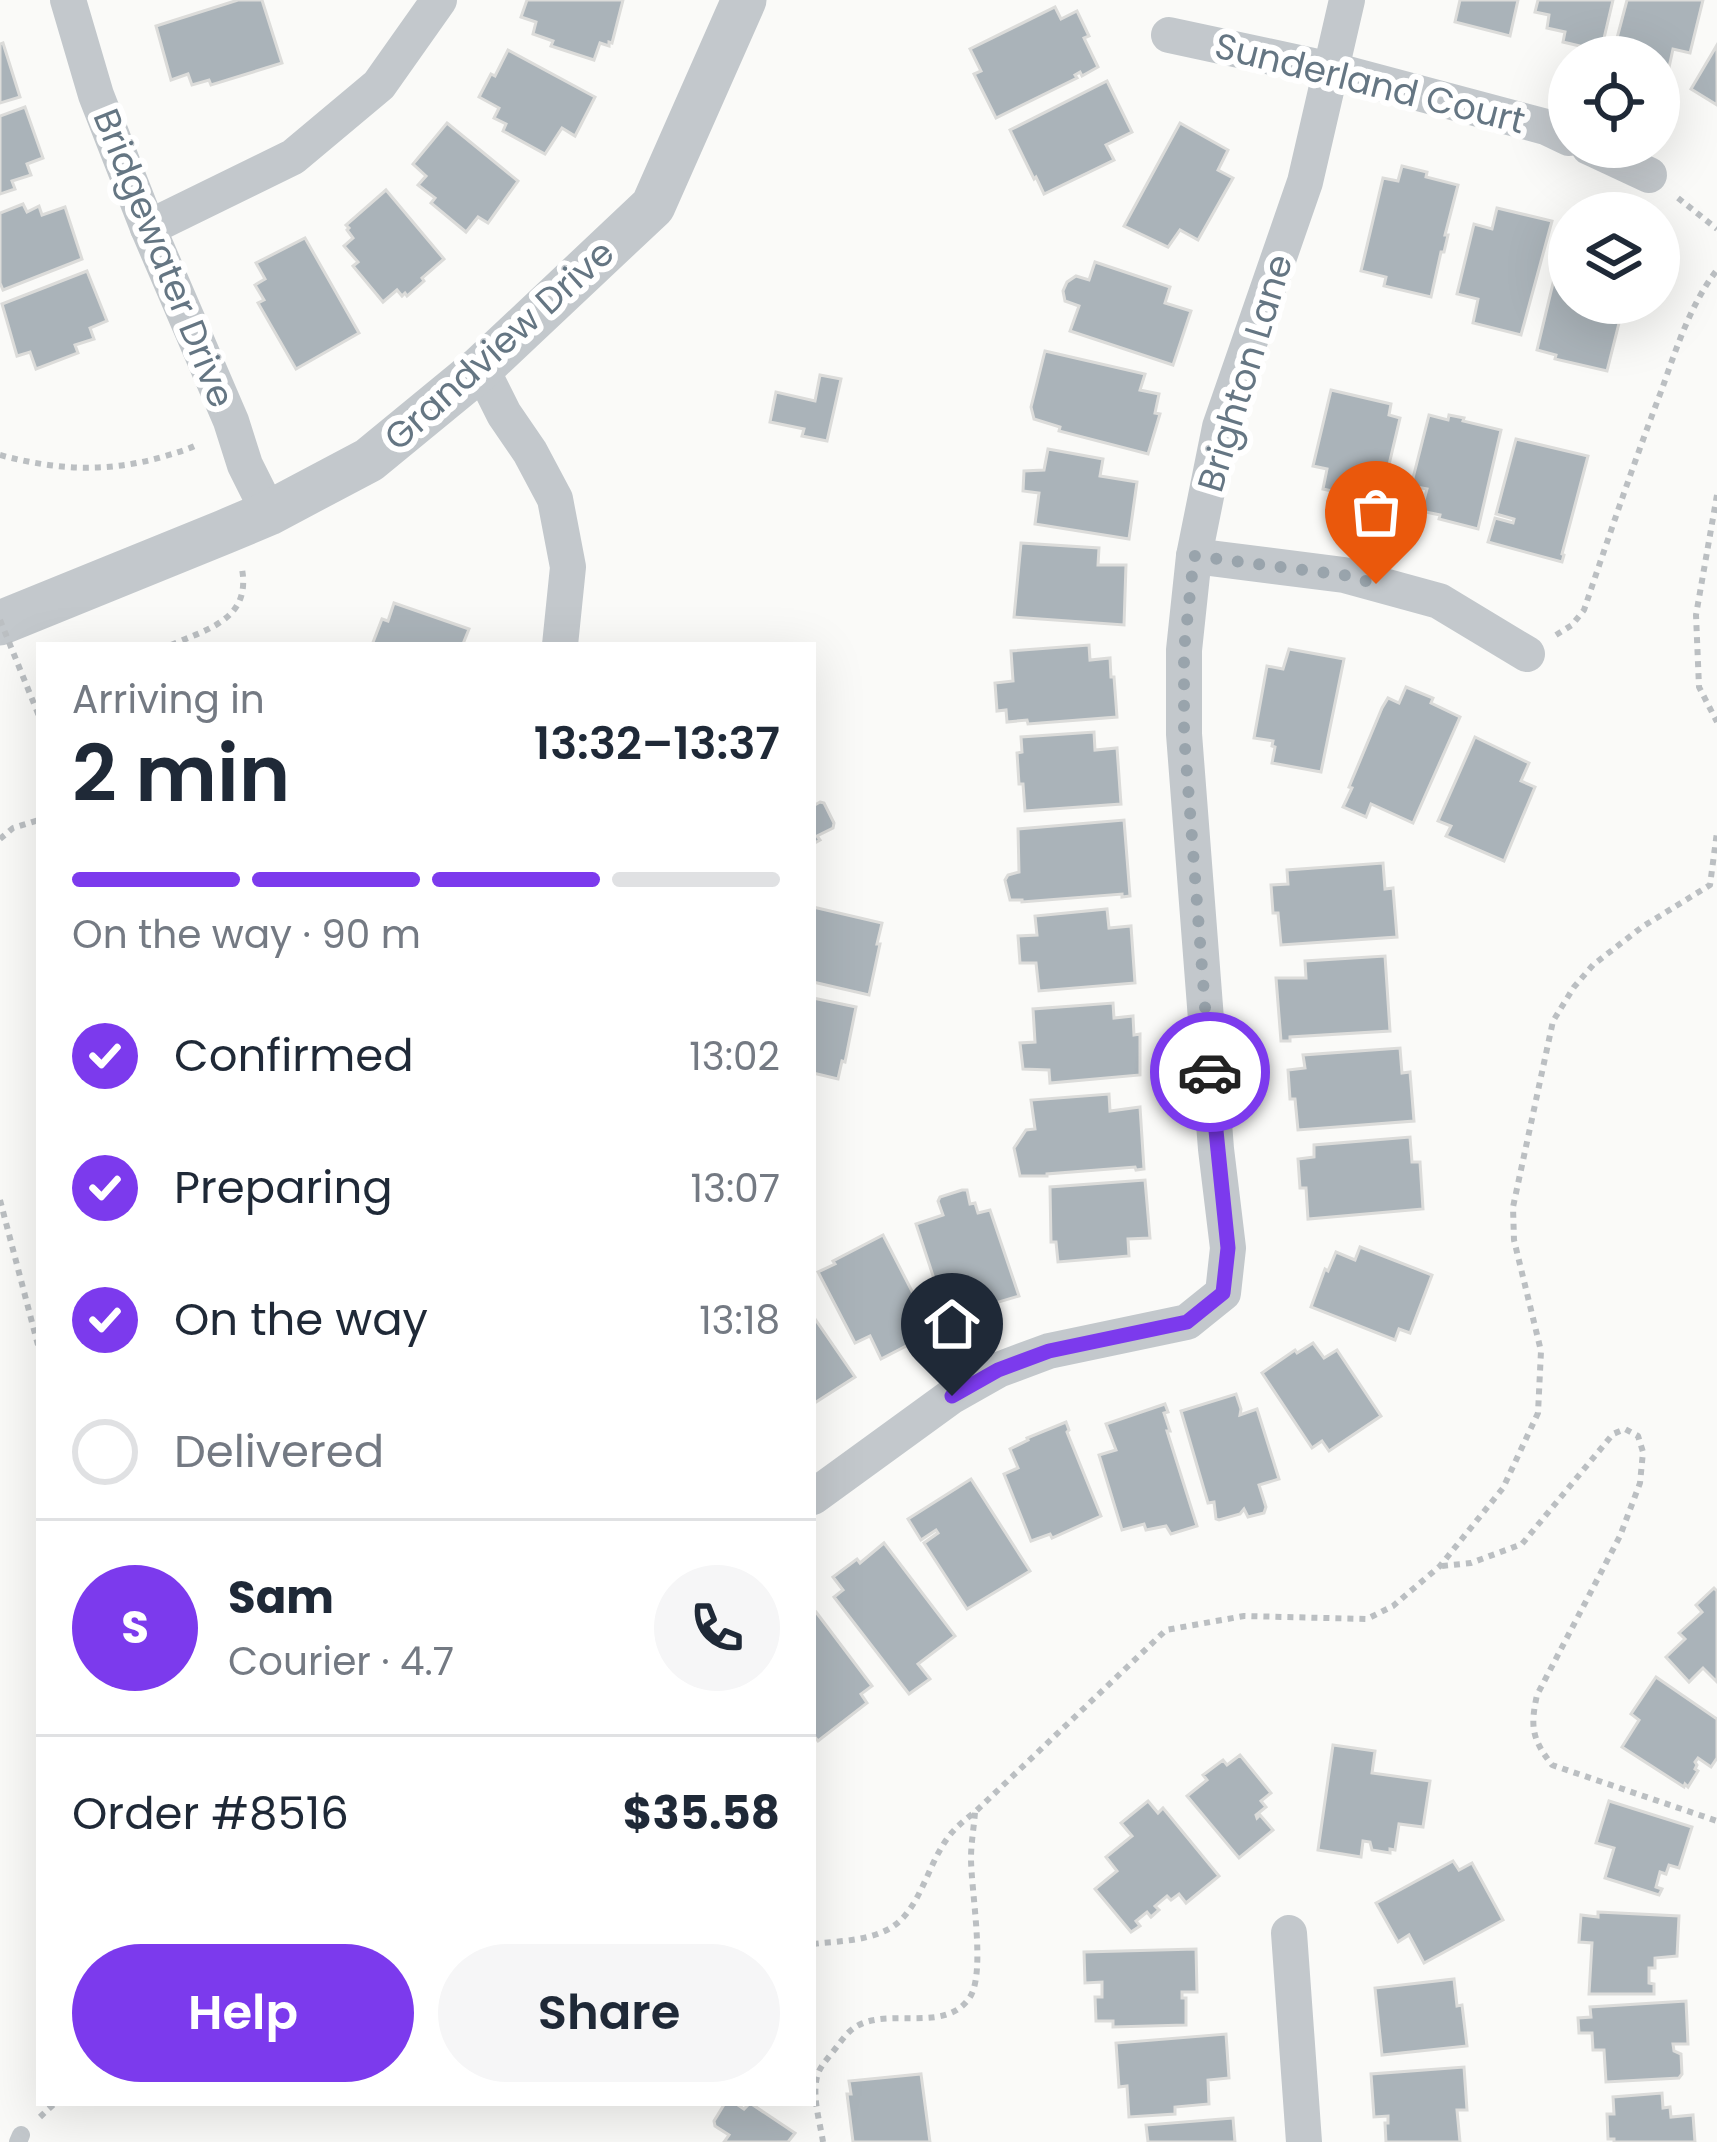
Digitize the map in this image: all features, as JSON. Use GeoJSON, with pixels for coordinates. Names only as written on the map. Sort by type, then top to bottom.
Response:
{"type":"FeatureCollection","features":[{"type":"Feature","properties":{"kind":"street","name":"Bridgewater Drive"},"geometry":{"type":"LineString","coordinates":[[68,0],[97,95],[148,227],[268,513]]}},
{"type":"Feature","properties":{"kind":"street"},"geometry":{"type":"LineString","coordinates":[[148,227],[293,157],[379,85],[439,0]]}},
{"type":"Feature","properties":{"kind":"street","name":"Grandview Drive"},"geometry":{"type":"LineString","coordinates":[[0,622],[268,513],[369,460],[482,368],[653,206],[744,0]]}},
{"type":"Feature","properties":{"kind":"street","name":"Brighton Lane"},"geometry":{"type":"LineString","coordinates":[[816,1495],[952,1396],[998,1370],[1049,1351],[1187,1322],[1223,1293],[1228,1248],[1184,734],[1184,650],[1194,556],[1220,427],[1305,182],[1347,0]]}},
{"type":"Feature","properties":{"kind":"street","name":"Sunderland Court"},"geometry":{"type":"LineString","coordinates":[[1169,35],[1333,70],[1548,128]]}},
{"type":"Feature","properties":{"kind":"street"},"geometry":{"type":"LineString","coordinates":[[1634,168],[1649,175]]}},
{"type":"Feature","properties":{"kind":"street"},"geometry":{"type":"LineString","coordinates":[[482,368],[555,499],[568,567],[560,642]]}},
{"type":"Feature","properties":{"kind":"street"},"geometry":{"type":"LineString","coordinates":[[1194,556],[1344,575],[1439,601],[1527,654]]}},
{"type":"Feature","properties":{"kind":"street"},"geometry":{"type":"LineString","coordinates":[[1289,1934],[1304,2142]]}},
{"type":"Feature","properties":{"kind":"path"},"geometry":{"type":"LineString","coordinates":[[1649,175],[1717,229]]}},
{"type":"Feature","properties":{"kind":"path"},"geometry":{"type":"LineString","coordinates":[[1527,654],[1572,625],[1584,610],[1678,346],[1717,270]]}},
{"type":"Feature","properties":{"kind":"path"},"geometry":{"type":"LineString","coordinates":[[0,455],[81,470],[129,467],[194,448],[231,421]]}},
{"type":"Feature","properties":{"kind":"path"},"geometry":{"type":"LineString","coordinates":[[1717,495],[1696,614],[1699,687],[1717,721]]}},
{"type":"Feature","properties":{"kind":"path"},"geometry":{"type":"LineString","coordinates":[[178,642],[220,624],[241,600],[242,568],[224,532]]}},
{"type":"Feature","properties":{"kind":"path"},"geometry":{"type":"LineString","coordinates":[[0,622],[36,709]]}},
{"type":"Feature","properties":{"kind":"path"},"geometry":{"type":"LineString","coordinates":[[0,839],[13,828],[36,821]]}},
{"type":"Feature","properties":{"kind":"path"},"geometry":{"type":"LineString","coordinates":[[816,1944],[862,1938],[893,1928],[908,1912],[957,1826],[1166,1630],[1244,1616],[1367,1618],[1393,1606],[1440,1566],[1503,1489],[1538,1413],[1541,1351],[1514,1240],[1513,1207],[1553,1022],[1593,965],[1642,927],[1714,883],[1717,832]]}},
{"type":"Feature","properties":{"kind":"path"},"geometry":{"type":"LineString","coordinates":[[0,1200],[36,1338]]}},
{"type":"Feature","properties":{"kind":"path"},"geometry":{"type":"LineString","coordinates":[[1440,1566],[1471,1563],[1522,1544],[1613,1434],[1625,1430],[1638,1436],[1643,1452],[1640,1483],[1620,1536],[1537,1695],[1532,1721],[1537,1746],[1552,1765],[1717,1821]]}},
{"type":"Feature","properties":{"kind":"path"},"geometry":{"type":"LineString","coordinates":[[816,2079],[818,2070],[858,2026],[944,2015],[968,2000],[976,1986],[977,1966],[971,1857],[975,1812]]}},
{"type":"Feature","properties":{"kind":"path"},"geometry":{"type":"LineString","coordinates":[[816,2090],[823,2142]]}},
{"type":"Feature","properties":{"kind":"building"},"geometry":{"type":"Polygon","coordinates":[[[238,0],[262,0],[282,63],[211,85],[209,80],[192,85],[188,74],[171,80],[156,26],[238,0]]]}},
{"type":"Feature","properties":{"kind":"building"},"geometry":{"type":"Polygon","coordinates":[[[527,0],[623,0],[612,43],[600,43],[594,60],[551,46],[553,41],[533,34],[536,22],[521,17],[527,0]]]}},
{"type":"Feature","properties":{"kind":"building"},"geometry":{"type":"Polygon","coordinates":[[[1460,0],[1518,0],[1510,36],[1455,22],[1460,0]]]}},
{"type":"Feature","properties":{"kind":"building"},"geometry":{"type":"Polygon","coordinates":[[[1538,0],[1613,0],[1605,36],[1564,36],[1565,32],[1547,28],[1549,15],[1535,12],[1538,0]]]}},
{"type":"Feature","properties":{"kind":"building"},"geometry":{"type":"Polygon","coordinates":[[[1627,0],[1703,0],[1690,53],[1680,51],[1680,36],[1618,36],[1627,0]]]}},
{"type":"Feature","properties":{"kind":"building"},"geometry":{"type":"Polygon","coordinates":[[[1055,7],[1061,19],[1077,11],[1098,67],[996,118],[974,74],[981,71],[970,49],[1055,7]]]}},
{"type":"Feature","properties":{"kind":"building"},"geometry":{"type":"Polygon","coordinates":[[[0,44],[20,97],[0,103],[0,44]]]}},
{"type":"Feature","properties":{"kind":"building"},"geometry":{"type":"Polygon","coordinates":[[[1717,45],[1717,105],[1691,89],[1717,45]]]}},
{"type":"Feature","properties":{"kind":"building"},"geometry":{"type":"Polygon","coordinates":[[[508,50],[595,97],[575,136],[562,128],[545,154],[503,131],[506,124],[494,118],[499,108],[479,97],[508,50]]]}},
{"type":"Feature","properties":{"kind":"building"},"geometry":{"type":"Polygon","coordinates":[[[1107,81],[1132,132],[1106,145],[1114,160],[1044,194],[1010,130],[1107,81]]]}},
{"type":"Feature","properties":{"kind":"building"},"geometry":{"type":"Polygon","coordinates":[[[25,107],[43,158],[27,164],[31,175],[12,181],[15,189],[0,194],[0,116],[25,107]]]}},
{"type":"Feature","properties":{"kind":"building"},"geometry":{"type":"Polygon","coordinates":[[[447,123],[518,181],[488,223],[478,217],[466,232],[431,203],[435,198],[418,185],[426,176],[413,164],[447,123]]]}},
{"type":"Feature","properties":{"kind":"building"},"geometry":{"type":"Polygon","coordinates":[[[1180,123],[1228,150],[1218,170],[1233,178],[1198,240],[1180,230],[1168,247],[1124,226],[1180,123]]]}},
{"type":"Feature","properties":{"kind":"building"},"geometry":{"type":"Polygon","coordinates":[[[1402,166],[1458,185],[1431,297],[1384,286],[1386,277],[1361,271],[1383,178],[1398,181],[1402,166]]]}},
{"type":"Feature","properties":{"kind":"building"},"geometry":{"type":"Polygon","coordinates":[[[386,190],[444,259],[407,296],[397,290],[383,302],[353,266],[358,262],[344,246],[353,238],[346,225],[386,190]]]}},
{"type":"Feature","properties":{"kind":"building"},"geometry":{"type":"Polygon","coordinates":[[[23,204],[27,212],[39,206],[42,215],[65,207],[82,259],[3,290],[0,213],[23,204]]]}},
{"type":"Feature","properties":{"kind":"building"},"geometry":{"type":"Polygon","coordinates":[[[1497,208],[1548,220],[1521,335],[1473,323],[1478,299],[1457,294],[1474,224],[1492,229],[1497,208]]]}},
{"type":"Feature","properties":{"kind":"building"},"geometry":{"type":"Polygon","coordinates":[[[305,238],[359,333],[296,369],[258,303],[264,300],[255,285],[265,279],[256,263],[305,238]]]}},
{"type":"Feature","properties":{"kind":"building"},"geometry":{"type":"Polygon","coordinates":[[[1095,262],[1170,287],[1165,303],[1191,311],[1173,365],[1070,331],[1079,306],[1065,301],[1063,291],[1076,276],[1089,280],[1095,262]]]}},
{"type":"Feature","properties":{"kind":"building"},"geometry":{"type":"Polygon","coordinates":[[[87,271],[107,321],[90,328],[94,339],[75,345],[78,353],[36,369],[30,352],[17,356],[2,304],[87,271]]]}},
{"type":"Feature","properties":{"kind":"building"},"geometry":{"type":"Polygon","coordinates":[[[1548,304],[1548,324],[1619,324],[1607,371],[1537,350],[1548,304]]]}},
{"type":"Feature","properties":{"kind":"building"},"geometry":{"type":"Polygon","coordinates":[[[1045,351],[1145,374],[1140,390],[1159,394],[1155,413],[1160,414],[1148,454],[1059,431],[1060,427],[1034,419],[1031,407],[1045,351]]]}},
{"type":"Feature","properties":{"kind":"building"},"geometry":{"type":"Polygon","coordinates":[[[820,375],[841,379],[827,441],[802,436],[804,429],[770,422],[776,392],[815,401],[820,375]]]}},
{"type":"Feature","properties":{"kind":"building"},"geometry":{"type":"Polygon","coordinates":[[[1331,390],[1391,404],[1389,415],[1400,418],[1379,507],[1323,489],[1327,469],[1313,466],[1331,390]]]}},
{"type":"Feature","properties":{"kind":"building"},"geometry":{"type":"Polygon","coordinates":[[[1429,415],[1464,418],[1501,430],[1478,529],[1421,511],[1427,489],[1411,486],[1429,415]]]}},
{"type":"Feature","properties":{"kind":"building"},"geometry":{"type":"Polygon","coordinates":[[[1516,439],[1588,456],[1562,562],[1488,542],[1495,518],[1513,523],[1514,519],[1496,514],[1516,439]]]}},
{"type":"Feature","properties":{"kind":"building"},"geometry":{"type":"Polygon","coordinates":[[[1048,449],[1103,459],[1100,476],[1137,482],[1129,539],[1035,524],[1039,493],[1023,491],[1024,471],[1044,470],[1048,449]]]}},
{"type":"Feature","properties":{"kind":"building"},"geometry":{"type":"Polygon","coordinates":[[[1021,543],[1099,548],[1098,565],[1126,565],[1124,625],[1014,617],[1021,543]]]}},
{"type":"Feature","properties":{"kind":"building"},"geometry":{"type":"Polygon","coordinates":[[[394,603],[469,629],[464,642],[373,642],[382,619],[388,621],[394,603]]]}},
{"type":"Feature","properties":{"kind":"building"},"geometry":{"type":"Polygon","coordinates":[[[1089,645],[1090,660],[1110,658],[1117,717],[1028,724],[1027,720],[1007,722],[1006,710],[997,711],[995,683],[1013,681],[1011,651],[1089,645]]]}},
{"type":"Feature","properties":{"kind":"building"},"geometry":{"type":"Polygon","coordinates":[[[1289,649],[1344,659],[1321,772],[1272,763],[1273,741],[1254,738],[1267,666],[1283,669],[1289,649]]]}},
{"type":"Feature","properties":{"kind":"building"},"geometry":{"type":"Polygon","coordinates":[[[1406,687],[1460,717],[1413,823],[1371,804],[1366,817],[1343,807],[1382,708],[1388,698],[1399,703],[1406,687]]]}},
{"type":"Feature","properties":{"kind":"building"},"geometry":{"type":"Polygon","coordinates":[[[1094,732],[1095,750],[1117,748],[1121,804],[1025,811],[1017,753],[1022,752],[1021,737],[1094,732]]]}},
{"type":"Feature","properties":{"kind":"building"},"geometry":{"type":"Polygon","coordinates":[[[1475,737],[1529,763],[1521,781],[1535,787],[1504,861],[1446,836],[1451,826],[1438,821],[1475,737]]]}},
{"type":"Feature","properties":{"kind":"building"},"geometry":{"type":"Polygon","coordinates":[[[824,803],[834,823],[816,842],[816,804],[824,803]]]}},
{"type":"Feature","properties":{"kind":"building"},"geometry":{"type":"Polygon","coordinates":[[[1124,820],[1130,896],[1010,900],[1005,880],[1019,872],[1018,829],[1124,820]]]}},
{"type":"Feature","properties":{"kind":"building"},"geometry":{"type":"Polygon","coordinates":[[[1383,863],[1385,889],[1393,888],[1397,937],[1281,945],[1271,885],[1288,884],[1287,870],[1383,863]]]}},
{"type":"Feature","properties":{"kind":"building"},"geometry":{"type":"Polygon","coordinates":[[[816,908],[882,923],[869,995],[816,983],[816,908]]]}},
{"type":"Feature","properties":{"kind":"building"},"geometry":{"type":"Polygon","coordinates":[[[1107,909],[1109,928],[1131,926],[1135,983],[1039,991],[1036,963],[1020,963],[1018,936],[1037,935],[1035,916],[1107,909]]]}},
{"type":"Feature","properties":{"kind":"building"},"geometry":{"type":"Polygon","coordinates":[[[1385,956],[1390,1031],[1281,1041],[1276,978],[1306,978],[1305,961],[1385,956]]]}},
{"type":"Feature","properties":{"kind":"building"},"geometry":{"type":"Polygon","coordinates":[[[816,999],[856,1007],[838,1079],[816,1074],[816,999]]]}},
{"type":"Feature","properties":{"kind":"building"},"geometry":{"type":"Polygon","coordinates":[[[1113,1003],[1114,1018],[1133,1016],[1134,1035],[1140,1034],[1140,1075],[1050,1083],[1049,1070],[1023,1069],[1020,1043],[1035,1042],[1033,1009],[1113,1003]]]}},
{"type":"Feature","properties":{"kind":"building"},"geometry":{"type":"Polygon","coordinates":[[[1400,1048],[1402,1073],[1410,1072],[1414,1121],[1298,1130],[1288,1070],[1305,1068],[1303,1055],[1400,1048]]]}},
{"type":"Feature","properties":{"kind":"building"},"geometry":{"type":"Polygon","coordinates":[[[1109,1094],[1110,1111],[1140,1107],[1144,1169],[1020,1176],[1014,1148],[1026,1130],[1035,1129],[1031,1100],[1109,1094]]]}},
{"type":"Feature","properties":{"kind":"building"},"geometry":{"type":"Polygon","coordinates":[[[1410,1137],[1412,1162],[1420,1162],[1423,1209],[1308,1219],[1298,1159],[1314,1157],[1314,1145],[1410,1137]]]}},
{"type":"Feature","properties":{"kind":"building"},"geometry":{"type":"Polygon","coordinates":[[[1145,1180],[1150,1238],[1128,1239],[1129,1256],[1058,1262],[1056,1242],[1051,1242],[1050,1187],[1145,1180]]]}},
{"type":"Feature","properties":{"kind":"building"},"geometry":{"type":"Polygon","coordinates":[[[967,1190],[978,1213],[990,1210],[1019,1296],[962,1313],[955,1292],[940,1297],[916,1224],[943,1215],[940,1197],[967,1190]]]}},
{"type":"Feature","properties":{"kind":"building"},"geometry":{"type":"Polygon","coordinates":[[[883,1235],[933,1332],[881,1359],[870,1336],[855,1343],[818,1272],[883,1235]]]}},
{"type":"Feature","properties":{"kind":"building"},"geometry":{"type":"Polygon","coordinates":[[[1360,1247],[1432,1275],[1410,1333],[1399,1329],[1395,1340],[1311,1307],[1336,1252],[1355,1260],[1360,1247]]]}},
{"type":"Feature","properties":{"kind":"building"},"geometry":{"type":"Polygon","coordinates":[[[816,1320],[855,1377],[816,1402],[816,1320]]]}},
{"type":"Feature","properties":{"kind":"building"},"geometry":{"type":"Polygon","coordinates":[[[1313,1343],[1324,1358],[1337,1350],[1381,1416],[1329,1451],[1322,1441],[1312,1448],[1262,1373],[1313,1343]]]}},
{"type":"Feature","properties":{"kind":"building"},"geometry":{"type":"Polygon","coordinates":[[[1236,1394],[1240,1415],[1257,1409],[1279,1479],[1259,1485],[1264,1513],[1248,1517],[1244,1509],[1219,1520],[1214,1502],[1208,1503],[1181,1411],[1236,1394]]]}},
{"type":"Feature","properties":{"kind":"building"},"geometry":{"type":"Polygon","coordinates":[[[1165,1404],[1167,1431],[1197,1526],[1171,1534],[1166,1526],[1146,1530],[1144,1524],[1122,1530],[1099,1455],[1116,1450],[1106,1424],[1165,1404]]]}},
{"type":"Feature","properties":{"kind":"building"},"geometry":{"type":"Polygon","coordinates":[[[1066,1422],[1101,1516],[1052,1538],[1050,1534],[1031,1541],[1004,1474],[1018,1468],[1010,1449],[1066,1422]]]}},
{"type":"Feature","properties":{"kind":"building"},"geometry":{"type":"Polygon","coordinates":[[[971,1479],[1030,1571],[967,1609],[924,1543],[938,1533],[921,1540],[908,1519],[971,1479]]]}},
{"type":"Feature","properties":{"kind":"building"},"geometry":{"type":"Polygon","coordinates":[[[884,1543],[955,1636],[918,1664],[930,1679],[909,1694],[834,1597],[843,1590],[833,1577],[884,1543]]]}},
{"type":"Feature","properties":{"kind":"building"},"geometry":{"type":"Polygon","coordinates":[[[1714,1588],[1717,1682],[1703,1668],[1689,1682],[1666,1657],[1685,1639],[1679,1633],[1702,1612],[1696,1605],[1714,1588]]]}},
{"type":"Feature","properties":{"kind":"building"},"geometry":{"type":"Polygon","coordinates":[[[816,1612],[872,1686],[861,1694],[867,1703],[818,1741],[816,1612]]]}},
{"type":"Feature","properties":{"kind":"building"},"geometry":{"type":"Polygon","coordinates":[[[1656,1677],[1717,1719],[1717,1758],[1711,1767],[1698,1758],[1698,1771],[1688,1787],[1622,1747],[1639,1720],[1631,1714],[1656,1677]]]}},
{"type":"Feature","properties":{"kind":"building"},"geometry":{"type":"Polygon","coordinates":[[[1333,1745],[1375,1751],[1372,1773],[1430,1781],[1423,1827],[1399,1824],[1395,1850],[1390,1853],[1372,1850],[1370,1842],[1363,1841],[1361,1857],[1318,1850],[1333,1745]]]}},
{"type":"Feature","properties":{"kind":"building"},"geometry":{"type":"Polygon","coordinates":[[[1240,1755],[1271,1793],[1261,1801],[1266,1807],[1256,1815],[1273,1830],[1239,1858],[1187,1796],[1207,1780],[1203,1775],[1223,1760],[1227,1765],[1240,1755]]]}},
{"type":"Feature","properties":{"kind":"building"},"geometry":{"type":"Polygon","coordinates":[[[1148,1801],[1158,1813],[1163,1808],[1219,1876],[1186,1903],[1179,1894],[1171,1900],[1167,1896],[1151,1917],[1147,1912],[1136,1921],[1140,1926],[1131,1932],[1095,1889],[1117,1871],[1106,1857],[1132,1836],[1121,1823],[1148,1801]]]}},
{"type":"Feature","properties":{"kind":"building"},"geometry":{"type":"Polygon","coordinates":[[[1609,1801],[1692,1827],[1679,1868],[1669,1865],[1666,1874],[1660,1872],[1659,1895],[1605,1878],[1614,1848],[1596,1843],[1609,1801]]]}},
{"type":"Feature","properties":{"kind":"building"},"geometry":{"type":"Polygon","coordinates":[[[1453,1861],[1459,1870],[1472,1863],[1503,1920],[1424,1963],[1409,1935],[1398,1942],[1376,1903],[1453,1861]]]}},
{"type":"Feature","properties":{"kind":"building"},"geometry":{"type":"Polygon","coordinates":[[[1598,1912],[1679,1916],[1677,1956],[1655,1958],[1655,1968],[1649,1968],[1654,1994],[1589,1994],[1592,1943],[1579,1942],[1581,1915],[1598,1917],[1598,1912]]]}},
{"type":"Feature","properties":{"kind":"building"},"geometry":{"type":"Polygon","coordinates":[[[1196,1949],[1197,1992],[1182,1992],[1186,2025],[1113,2027],[1113,2021],[1096,2021],[1095,1997],[1102,1997],[1102,1982],[1085,1983],[1084,1952],[1196,1949]]]}},
{"type":"Feature","properties":{"kind":"building"},"geometry":{"type":"Polygon","coordinates":[[[1454,1979],[1467,2046],[1382,2055],[1375,1988],[1454,1979]]]}},
{"type":"Feature","properties":{"kind":"building"},"geometry":{"type":"Polygon","coordinates":[[[1686,2001],[1688,2044],[1673,2044],[1681,2054],[1679,2078],[1606,2082],[1604,2050],[1593,2050],[1592,2033],[1579,2033],[1578,2018],[1591,2017],[1590,2007],[1686,2001]]]}},
{"type":"Feature","properties":{"kind":"building"},"geometry":{"type":"Polygon","coordinates":[[[1226,2034],[1229,2078],[1208,2080],[1209,2104],[1175,2107],[1175,2114],[1129,2117],[1127,2086],[1119,2087],[1116,2043],[1226,2034]]]}},
{"type":"Feature","properties":{"kind":"building"},"geometry":{"type":"Polygon","coordinates":[[[1464,2067],[1467,2110],[1457,2110],[1460,2142],[1386,2142],[1388,2116],[1374,2117],[1371,2074],[1464,2067]]]}},
{"type":"Feature","properties":{"kind":"building"},"geometry":{"type":"Polygon","coordinates":[[[921,2074],[930,2142],[853,2142],[849,2081],[921,2074]]]}},
{"type":"Feature","properties":{"kind":"building"},"geometry":{"type":"Polygon","coordinates":[[[1662,2093],[1663,2108],[1670,2107],[1671,2117],[1693,2115],[1695,2142],[1608,2139],[1607,2114],[1614,2114],[1613,2097],[1662,2093]]]}},
{"type":"Feature","properties":{"kind":"building"},"geometry":{"type":"Polygon","coordinates":[[[723,2106],[754,2106],[795,2133],[788,2142],[724,2142],[729,2135],[714,2121],[723,2106]]]}},
{"type":"Feature","properties":{"kind":"building"},"geometry":{"type":"Polygon","coordinates":[[[1233,2118],[1235,2142],[1148,2142],[1146,2125],[1233,2118]]]}},
{"type":"Feature","properties":{"kind":"way so far"},"geometry":{"type":"LineString","coordinates":[[1210,1072],[1184,734],[1184,650],[1194,556],[1344,575],[1376,584]]}},
{"type":"Feature","properties":{"kind":"route"},"geometry":{"type":"LineString","coordinates":[[952,1396],[998,1370],[1049,1351],[1187,1322],[1223,1293],[1228,1248],[1210,1072]]}}]}
